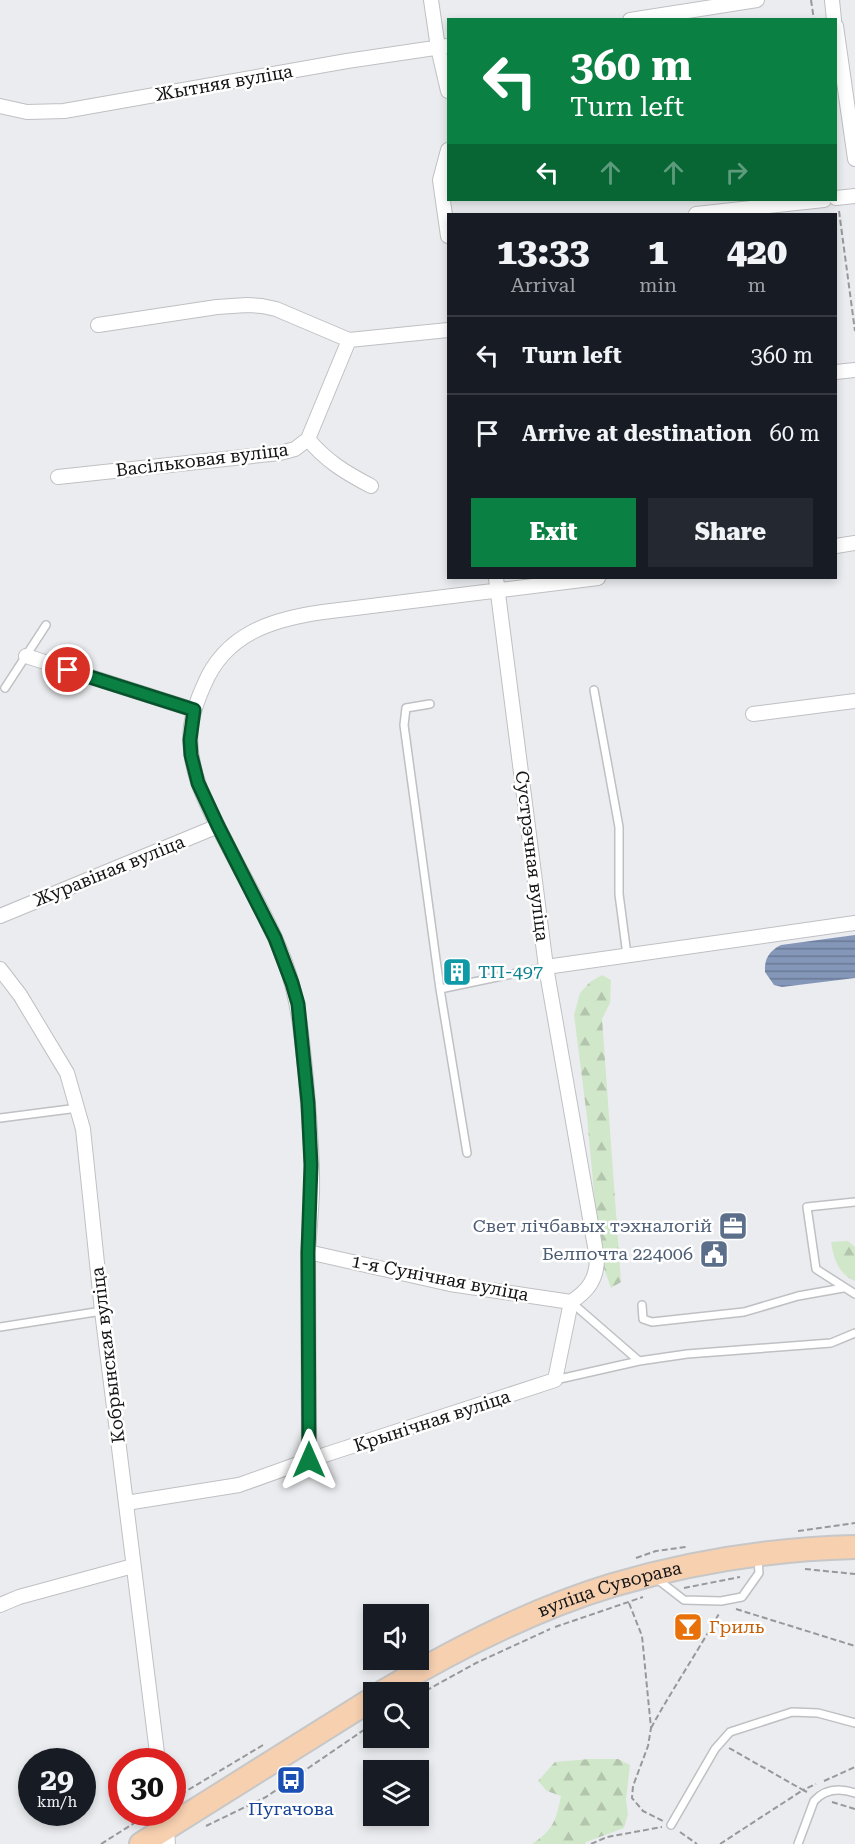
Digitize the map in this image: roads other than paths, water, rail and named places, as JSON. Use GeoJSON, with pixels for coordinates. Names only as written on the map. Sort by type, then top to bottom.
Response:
{"type":"FeatureCollection","features":[{"type":"Feature","properties":{"kind":"main road","name":"вуліца Суворава"},"geometry":{"type":"LineString","coordinates":[[400,1682],[527,1616],[613,1585],[713,1561],[758,1564],[814,1548],[855,1547]]}},
{"type":"Feature","properties":{"kind":"main road"},"geometry":{"type":"LineString","coordinates":[[141,1844],[363,1705]]}},
{"type":"Feature","properties":{"kind":"street"},"geometry":{"type":"LineString","coordinates":[[431,0],[443,47],[447,82]]}},
{"type":"Feature","properties":{"kind":"street"},"geometry":{"type":"LineString","coordinates":[[643,18],[757,0]]}},
{"type":"Feature","properties":{"kind":"street"},"geometry":{"type":"LineString","coordinates":[[832,0],[834,18]]}},
{"type":"Feature","properties":{"kind":"street"},"geometry":{"type":"LineString","coordinates":[[837,33],[855,159]]}},
{"type":"Feature","properties":{"kind":"street","name":"Жытняя вуліца"},"geometry":{"type":"LineString","coordinates":[[0,106],[27,112],[64,111],[347,61],[443,47]]}},
{"type":"Feature","properties":{"kind":"street"},"geometry":{"type":"LineString","coordinates":[[447,154],[440,180],[447,229]]}},
{"type":"Feature","properties":{"kind":"street"},"geometry":{"type":"LineString","coordinates":[[837,198],[855,196]]}},
{"type":"Feature","properties":{"kind":"street"},"geometry":{"type":"LineString","coordinates":[[704,213],[806,201]]}},
{"type":"Feature","properties":{"kind":"street"},"geometry":{"type":"LineString","coordinates":[[98,325],[217,307],[262,306],[276,309],[349,340],[447,330]]}},
{"type":"Feature","properties":{"kind":"street","name":"Васільковая вуліца"},"geometry":{"type":"LineString","coordinates":[[58,477],[280,453],[295,449],[308,439],[349,340]]}},
{"type":"Feature","properties":{"kind":"street"},"geometry":{"type":"LineString","coordinates":[[837,372],[855,370]]}},
{"type":"Feature","properties":{"kind":"street"},"geometry":{"type":"LineString","coordinates":[[308,439],[338,468],[371,486]]}},
{"type":"Feature","properties":{"kind":"street"},"geometry":{"type":"LineString","coordinates":[[837,546],[855,543]]}},
{"type":"Feature","properties":{"kind":"street"},"geometry":{"type":"LineString","coordinates":[[309,1460],[308,1252],[312,1192],[311,1146],[298,1004],[275,938],[198,783],[192,763],[190,740],[194,710],[207,677],[224,651],[237,640],[266,624],[323,612],[497,584],[581,579]]}},
{"type":"Feature","properties":{"kind":"street","name":"Сустрэчная вуліца"},"geometry":{"type":"LineString","coordinates":[[497,584],[546,967],[597,1258],[597,1268],[590,1286],[571,1302]]}},
{"type":"Feature","properties":{"kind":"street"},"geometry":{"type":"LineString","coordinates":[[26,656],[194,710]]}},
{"type":"Feature","properties":{"kind":"street"},"geometry":{"type":"LineString","coordinates":[[753,714],[855,701]]}},
{"type":"Feature","properties":{"kind":"street","name":"Журавіная вуліца"},"geometry":{"type":"LineString","coordinates":[[0,916],[218,826]]}},
{"type":"Feature","properties":{"kind":"street"},"geometry":{"type":"LineString","coordinates":[[546,967],[855,923]]}},
{"type":"Feature","properties":{"kind":"street","name":"Кобрынская вуліца"},"geometry":{"type":"LineString","coordinates":[[0,969],[20,995],[67,1073],[83,1129],[102,1311],[156,1748]]}},
{"type":"Feature","properties":{"kind":"street","name":"1-я Сунічная вуліца"},"geometry":{"type":"LineString","coordinates":[[308,1252],[460,1286],[571,1302]]}},
{"type":"Feature","properties":{"kind":"street"},"geometry":{"type":"LineString","coordinates":[[555,1380],[571,1302]]}},
{"type":"Feature","properties":{"kind":"street","name":"Крынічная вуліца"},"geometry":{"type":"LineString","coordinates":[[126,1503],[239,1485],[555,1380]]}},
{"type":"Feature","properties":{"kind":"street"},"geometry":{"type":"LineString","coordinates":[[0,1605],[19,1597],[133,1566]]}},
{"type":"Feature","properties":{"kind":"lane"},"geometry":{"type":"LineString","coordinates":[[5,688],[46,625]]}},
{"type":"Feature","properties":{"kind":"lane"},"geometry":{"type":"LineString","coordinates":[[594,690],[619,827],[619,894],[627,955]]}},
{"type":"Feature","properties":{"kind":"lane"},"geometry":{"type":"LineString","coordinates":[[430,704],[406,708],[404,725],[440,989],[467,1153]]}},
{"type":"Feature","properties":{"kind":"lane"},"geometry":{"type":"LineString","coordinates":[[440,989],[546,967]]}},
{"type":"Feature","properties":{"kind":"lane"},"geometry":{"type":"LineString","coordinates":[[0,1118],[78,1108]]}},
{"type":"Feature","properties":{"kind":"lane"},"geometry":{"type":"LineString","coordinates":[[855,1202],[807,1207],[816,1269],[855,1294]]}},
{"type":"Feature","properties":{"kind":"lane"},"geometry":{"type":"LineString","coordinates":[[642,1305],[643,1319],[652,1322],[744,1312],[798,1296],[843,1288]]}},
{"type":"Feature","properties":{"kind":"lane"},"geometry":{"type":"LineString","coordinates":[[571,1302],[639,1361]]}},
{"type":"Feature","properties":{"kind":"lane"},"geometry":{"type":"LineString","coordinates":[[0,1327],[102,1311]]}},
{"type":"Feature","properties":{"kind":"lane"},"geometry":{"type":"LineString","coordinates":[[555,1380],[639,1361],[711,1351],[831,1343],[855,1333]]}},
{"type":"Feature","properties":{"kind":"lane"},"geometry":{"type":"LineString","coordinates":[[652,1575],[684,1600],[723,1603],[742,1597],[758,1564]]}},
{"type":"Feature","properties":{"kind":"lane"},"geometry":{"type":"LineString","coordinates":[[671,1826],[719,1742],[736,1729],[792,1712],[818,1713],[855,1723]]}},
{"type":"Feature","properties":{"kind":"lane"},"geometry":{"type":"LineString","coordinates":[[798,1844],[814,1801],[818,1797],[830,1791],[845,1790],[855,1794]]}},
{"type":"Feature","properties":{"kind":"water"},"geometry":{"type":"Polygon","coordinates":[[[855,935],[855,978],[782,987],[774,985],[765,972],[768,956],[781,945],[855,935]]]}},
{"type":"Feature","properties":{"kind":"place","name":"ТП-497"},"geometry":{"type":"Point","coordinates":[457,972]}},
{"type":"Feature","properties":{"kind":"place","name":"Свет лічбавых тэхналогій"},"geometry":{"type":"Point","coordinates":[733,1226]}},
{"type":"Feature","properties":{"kind":"place","name":"Белпочта 224006"},"geometry":{"type":"Point","coordinates":[714,1254]}},
{"type":"Feature","properties":{"kind":"place","name":"Гриль"},"geometry":{"type":"Point","coordinates":[688,1627]}},
{"type":"Feature","properties":{"kind":"place","name":"Пугачова"},"geometry":{"type":"Point","coordinates":[291,1780]}}]}
